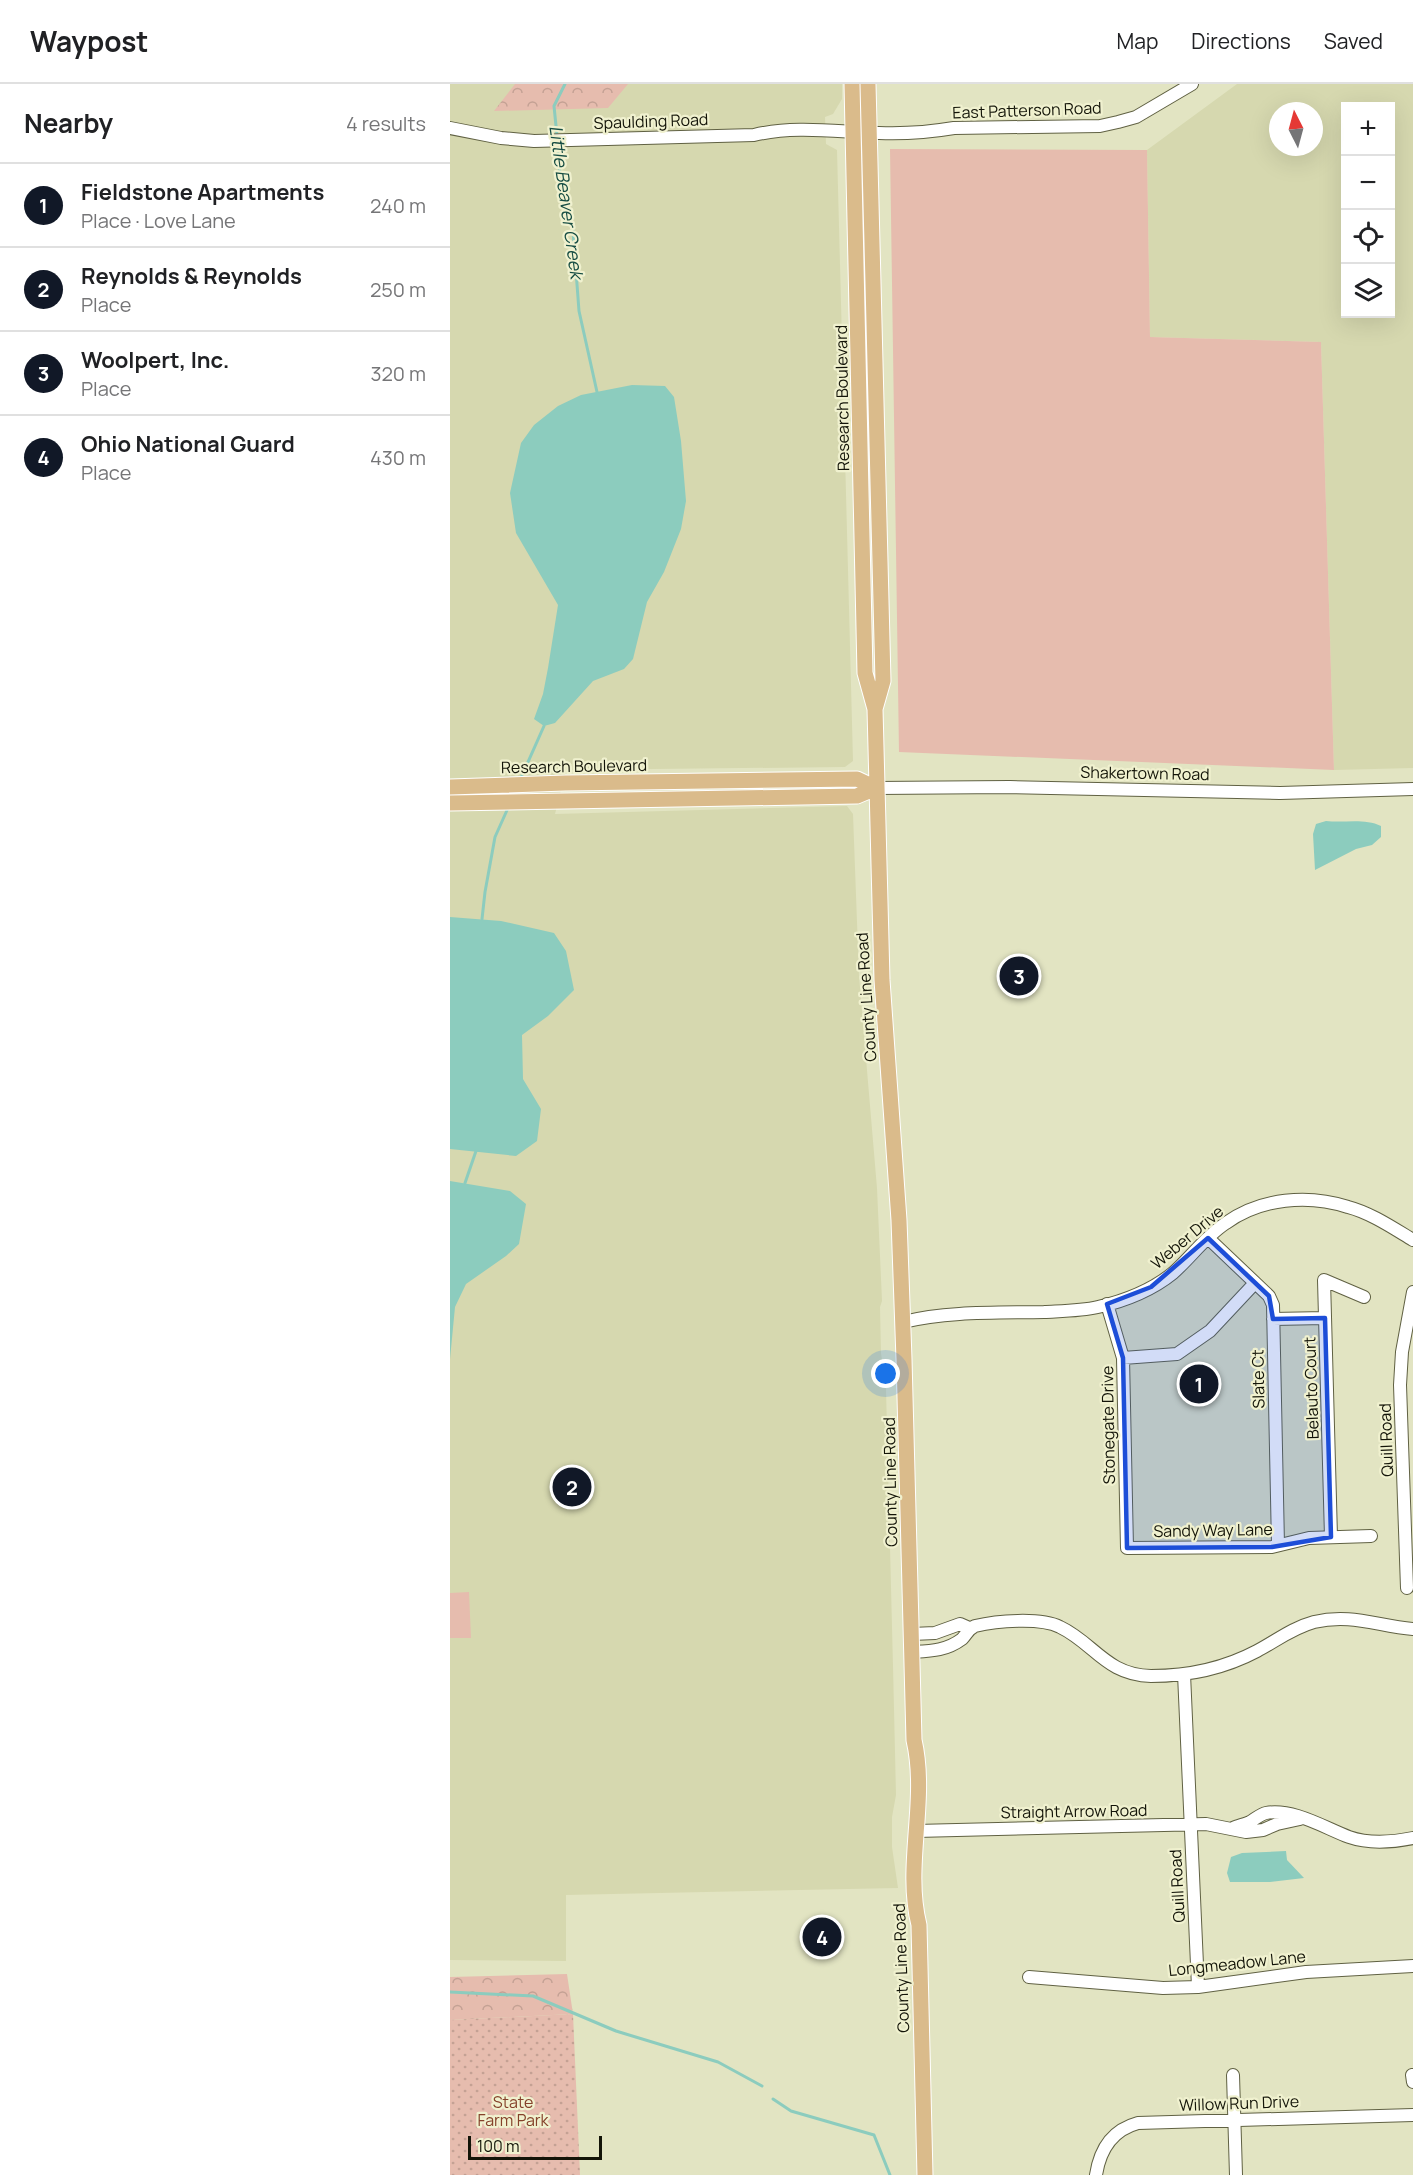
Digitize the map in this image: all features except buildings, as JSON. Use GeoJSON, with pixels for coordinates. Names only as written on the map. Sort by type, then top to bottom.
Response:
{"type":"FeatureCollection","features":[{"type":"Feature","properties":{"kind":"main road","name":"Research Boulevard"},"geometry":{"type":"LineString","coordinates":[[852,84],[865,673],[875,709],[876,788]]}},
{"type":"Feature","properties":{"kind":"main road","name":"Research Boulevard"},"geometry":{"type":"LineString","coordinates":[[868,84],[883,681],[875,709]]}},
{"type":"Feature","properties":{"kind":"main road"},"geometry":{"type":"LineString","coordinates":[[862,474],[878,474]]}},
{"type":"Feature","properties":{"kind":"main road","name":"Research Boulevard"},"geometry":{"type":"LineString","coordinates":[[450,787],[857,779],[876,788]]}},
{"type":"Feature","properties":{"kind":"main road","name":"Research Boulevard"},"geometry":{"type":"LineString","coordinates":[[457,803],[857,796],[876,788]]}},
{"type":"Feature","properties":{"kind":"main road","name":"County Line Road"},"geometry":{"type":"LineString","coordinates":[[876,788],[882,980],[903,1322],[914,1740],[917,1753],[916,1913],[919,1925],[925,2175]]}},
{"type":"Feature","properties":{"kind":"street","name":"East Patterson Road"},"geometry":{"type":"LineString","coordinates":[[853,131],[1100,126],[1136,117],[1192,84]]}},
{"type":"Feature","properties":{"kind":"street","name":"Spaulding Road"},"geometry":{"type":"LineString","coordinates":[[450,128],[501,138],[534,141],[754,135],[767,131],[853,131]]}},
{"type":"Feature","properties":{"kind":"street","name":"Shakertown Road"},"geometry":{"type":"LineString","coordinates":[[876,788],[1010,787],[1280,793],[1413,789]]}},
{"type":"Feature","properties":{"kind":"street","name":"Weber Drive"},"geometry":{"type":"LineString","coordinates":[[903,1322],[927,1316],[1070,1311],[1125,1299],[1172,1274],[1226,1222],[1250,1210],[1278,1201],[1325,1201],[1351,1207],[1413,1240]]}},
{"type":"Feature","properties":{"kind":"street","name":"Slate Ct"},"geometry":{"type":"LineString","coordinates":[[1208,1239],[1269,1296],[1273,1305],[1278,1545]]}},
{"type":"Feature","properties":{"kind":"street","name":"Belauto Court"},"geometry":{"type":"LineString","coordinates":[[1332,1538],[1324,1280],[1364,1297]]}},
{"type":"Feature","properties":{"kind":"street"},"geometry":{"type":"LineString","coordinates":[[1123,1358],[1177,1353],[1210,1331],[1254,1284]]}},
{"type":"Feature","properties":{"kind":"street","name":"Quill Road"},"geometry":{"type":"LineString","coordinates":[[1407,1588],[1409,1537],[1400,1385],[1402,1352],[1413,1292]]}},
{"type":"Feature","properties":{"kind":"street","name":"Stonegate Drive"},"geometry":{"type":"LineString","coordinates":[[1107,1304],[1123,1358],[1127,1548]]}},
{"type":"Feature","properties":{"kind":"street"},"geometry":{"type":"LineString","coordinates":[[1274,1319],[1325,1318]]}},
{"type":"Feature","properties":{"kind":"street","name":"Sandy Way Lane"},"geometry":{"type":"LineString","coordinates":[[1127,1548],[1278,1545],[1308,1538],[1371,1536]]}},
{"type":"Feature","properties":{"kind":"street"},"geometry":{"type":"LineString","coordinates":[[912,1634],[935,1633],[960,1624],[969,1628],[983,1624],[1036,1620],[1068,1631],[1094,1652],[1121,1669],[1151,1676],[1184,1674],[1229,1663],[1257,1651],[1299,1627],[1314,1622],[1354,1618],[1413,1629]]}},
{"type":"Feature","properties":{"kind":"street"},"geometry":{"type":"LineString","coordinates":[[912,1652],[940,1650],[953,1645],[964,1636],[969,1628]]}},
{"type":"Feature","properties":{"kind":"street","name":"Quill Road"},"geometry":{"type":"LineString","coordinates":[[1184,1674],[1198,1987]]}},
{"type":"Feature","properties":{"kind":"street","name":"Straight Arrow Road"},"geometry":{"type":"LineString","coordinates":[[916,1831],[1206,1824],[1246,1832],[1263,1830],[1300,1819],[1315,1822],[1350,1837],[1369,1841],[1413,1838]]}},
{"type":"Feature","properties":{"kind":"street","name":"Longmeadow Lane"},"geometry":{"type":"LineString","coordinates":[[1029,1977],[1143,1988],[1198,1987],[1306,1972],[1413,1966]]}},
{"type":"Feature","properties":{"kind":"street"},"geometry":{"type":"LineString","coordinates":[[1233,2075],[1236,2175]]}},
{"type":"Feature","properties":{"kind":"street"},"geometry":{"type":"LineString","coordinates":[[1413,2075],[1413,2082]]}},
{"type":"Feature","properties":{"kind":"street","name":"Willow Run Drive"},"geometry":{"type":"LineString","coordinates":[[1096,2175],[1105,2146],[1115,2135],[1132,2125],[1144,2122],[1413,2115]]}},
{"type":"Feature","properties":{"kind":"highlighted area"},"geometry":{"type":"Polygon","coordinates":[[[1208,1238],[1269,1296],[1273,1319],[1325,1318],[1331,1537],[1272,1547],[1127,1548],[1123,1358],[1107,1304],[1151,1287],[1208,1238]]]}},
{"type":"Feature","properties":{"kind":"shaded area"},"geometry":{"type":"Polygon","coordinates":[[[450,84],[842,84],[842,99],[833,114],[825,117],[826,144],[837,150],[853,761],[845,767],[566,770],[555,814],[847,806],[853,814],[859,976],[877,1188],[882,1301],[880,1307],[881,1353],[886,1389],[896,1795],[892,1817],[892,1847],[898,1888],[566,1895],[566,1961],[450,1960],[450,84]]]}},
{"type":"Feature","properties":{"kind":"shaded area"},"geometry":{"type":"Polygon","coordinates":[[[1237,84],[1413,84],[1413,768],[1334,770],[1321,342],[1150,337],[1147,150],[1237,84]]]}},
{"type":"Feature","properties":{"kind":"green space"},"geometry":{"type":"Polygon","coordinates":[[[515,84],[628,84],[608,108],[494,111],[515,84]]]}},
{"type":"Feature","properties":{"kind":"green space"},"geometry":{"type":"Polygon","coordinates":[[[890,149],[1147,150],[1150,337],[1321,342],[1334,770],[899,752],[890,149]]]}},
{"type":"Feature","properties":{"kind":"green space"},"geometry":{"type":"Polygon","coordinates":[[[469,1592],[471,1638],[450,1638],[450,1593],[469,1592]]]}},
{"type":"Feature","properties":{"kind":"green space"},"geometry":{"type":"Polygon","coordinates":[[[567,1974],[573,2014],[450,2020],[450,1977],[567,1974]]]}},
{"type":"Feature","properties":{"kind":"green space","name":"State Farm Park"},"geometry":{"type":"Polygon","coordinates":[[[573,2014],[580,2175],[450,2175],[450,2020],[573,2014]]]}},
{"type":"Feature","properties":{"kind":"water"},"geometry":{"type":"Polygon","coordinates":[[[632,385],[665,386],[674,397],[681,441],[686,501],[681,529],[664,572],[647,602],[633,659],[624,669],[593,681],[555,723],[544,726],[534,719],[543,694],[558,605],[516,533],[510,493],[521,443],[534,425],[558,406],[581,395],[632,385]]]}},
{"type":"Feature","properties":{"kind":"water"},"geometry":{"type":"Polygon","coordinates":[[[1326,821],[1362,821],[1375,824],[1381,826],[1381,837],[1372,845],[1356,849],[1315,870],[1313,834],[1316,824],[1326,821]]]}},
{"type":"Feature","properties":{"kind":"water"},"geometry":{"type":"Polygon","coordinates":[[[450,917],[501,921],[554,933],[566,951],[574,990],[548,1016],[522,1035],[523,1079],[541,1109],[537,1141],[516,1156],[450,1149],[450,917]]]}},
{"type":"Feature","properties":{"kind":"water"},"geometry":{"type":"Polygon","coordinates":[[[450,1181],[510,1191],[526,1204],[519,1244],[466,1284],[455,1307],[450,1359],[450,1181]]]}},
{"type":"Feature","properties":{"kind":"water"},"geometry":{"type":"Polygon","coordinates":[[[1286,1851],[1287,1860],[1304,1878],[1270,1882],[1230,1882],[1227,1873],[1231,1857],[1242,1853],[1286,1851]]]}},
{"type":"Feature","properties":{"kind":"waterway","name":"Little Beaver Creek"},"geometry":{"type":"LineString","coordinates":[[557,136],[554,106],[565,84]]}},
{"type":"Feature","properties":{"kind":"waterway","name":"Little Beaver Creek"},"geometry":{"type":"LineString","coordinates":[[557,142],[560,174],[573,231],[579,311],[597,392]]}},
{"type":"Feature","properties":{"kind":"waterway"},"geometry":{"type":"LineString","coordinates":[[520,780],[544,726]]}},
{"type":"Feature","properties":{"kind":"waterway"},"geometry":{"type":"LineString","coordinates":[[482,919],[495,837],[508,808]]}},
{"type":"Feature","properties":{"kind":"waterway"},"geometry":{"type":"LineString","coordinates":[[465,1183],[476,1151]]}},
{"type":"Feature","properties":{"kind":"waterway"},"geometry":{"type":"LineString","coordinates":[[450,1992],[533,1996],[616,2031],[718,2062],[762,2086]]}},
{"type":"Feature","properties":{"kind":"waterway"},"geometry":{"type":"LineString","coordinates":[[773,2099],[791,2111],[874,2135],[890,2175]]}},
{"type":"Feature","properties":{"kind":"place","name":"Woolpert, Inc."},"geometry":{"type":"Point","coordinates":[1019,976]}},
{"type":"Feature","properties":{"kind":"place","name":"Fieldstone Apartments"},"geometry":{"type":"Point","coordinates":[1199,1384]}},
{"type":"Feature","properties":{"kind":"place","name":"Reynolds & Reynolds"},"geometry":{"type":"Point","coordinates":[572,1487]}},
{"type":"Feature","properties":{"kind":"place","name":"Ohio National Guard"},"geometry":{"type":"Point","coordinates":[822,1937]}}]}
